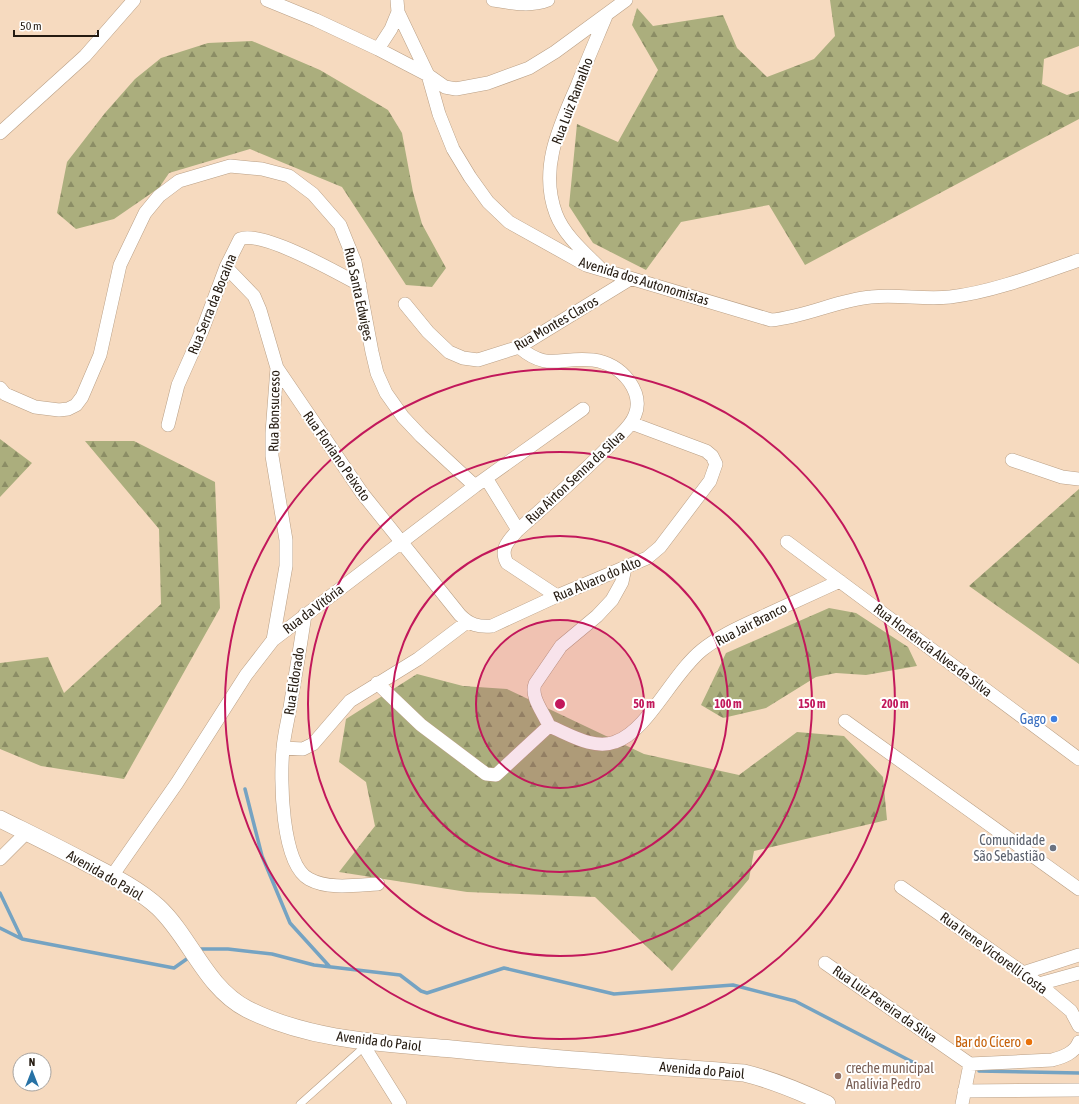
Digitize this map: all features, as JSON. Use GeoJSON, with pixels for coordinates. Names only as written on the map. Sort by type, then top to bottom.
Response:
{"type":"FeatureCollection","features":[{"type":"Feature","properties":{"kind":"street"},"geometry":{"type":"LineString","coordinates":[[0,133],[85,56],[134,0]]}},
{"type":"Feature","properties":{"kind":"street"},"geometry":{"type":"LineString","coordinates":[[267,0],[316,20],[378,49],[428,75]]}},
{"type":"Feature","properties":{"kind":"street"},"geometry":{"type":"LineString","coordinates":[[493,0],[538,4],[548,0]]}},
{"type":"Feature","properties":{"kind":"street","name":"Rua Luiz Ramalho"},"geometry":{"type":"LineString","coordinates":[[428,75],[445,87],[456,89],[488,83],[528,68],[555,52],[626,0]]}},
{"type":"Feature","properties":{"kind":"street"},"geometry":{"type":"LineString","coordinates":[[378,49],[391,29],[397,6]]}},
{"type":"Feature","properties":{"kind":"street","name":"Avenida dos Autonomistas"},"geometry":{"type":"LineString","coordinates":[[397,6],[428,75],[439,114],[453,149],[470,177],[488,202],[509,222],[586,265],[771,320],[790,318],[871,297],[951,297],[986,290],[1079,260]]}},
{"type":"Feature","properties":{"kind":"street","name":"Rua Luiz Ramalho"},"geometry":{"type":"LineString","coordinates":[[600,268],[567,233],[556,215],[549,180],[556,133],[606,16]]}},
{"type":"Feature","properties":{"kind":"street","name":"Rua Santa Edwiges"},"geometry":{"type":"LineString","coordinates":[[0,388],[5,394],[12,398],[35,407],[59,410],[68,409],[76,405],[82,396],[100,355],[120,265],[145,213],[159,196],[179,181],[230,166],[262,169],[289,176],[314,194],[340,224],[355,262],[377,373],[386,393],[407,422],[475,486]]}},
{"type":"Feature","properties":{"kind":"street","name":"Rua Serra da Bocaína"},"geometry":{"type":"LineString","coordinates":[[168,425],[178,385],[202,331],[226,267],[238,242],[247,237],[267,241],[316,261],[360,285]]}},
{"type":"Feature","properties":{"kind":"street","name":"Rua Bonsucesso"},"geometry":{"type":"LineString","coordinates":[[226,267],[254,296],[260,310],[277,368],[272,426],[272,456],[286,540],[286,566],[273,640]]}},
{"type":"Feature","properties":{"kind":"street","name":"Rua Montes Claros"},"geometry":{"type":"LineString","coordinates":[[405,304],[439,343],[449,352],[463,358],[478,360],[520,347],[630,279]]}},
{"type":"Feature","properties":{"kind":"street"},"geometry":{"type":"LineString","coordinates":[[520,347],[535,359],[547,363],[566,359],[594,360],[611,365],[622,373],[637,396],[637,408],[631,424]]}},
{"type":"Feature","properties":{"kind":"street","name":"Rua Floriano Peixoto"},"geometry":{"type":"LineString","coordinates":[[277,368],[362,493],[401,542]]}},
{"type":"Feature","properties":{"kind":"street","name":"Rua da Vitória"},"geometry":{"type":"LineString","coordinates":[[112,876],[173,788],[246,675],[273,640],[305,614],[475,486],[584,409]]}},
{"type":"Feature","properties":{"kind":"street","name":"Rua Airton Senna da Silva"},"geometry":{"type":"LineString","coordinates":[[518,530],[593,463],[631,424]]}},
{"type":"Feature","properties":{"kind":"street","name":"Rua Alvaro do Alto"},"geometry":{"type":"LineString","coordinates":[[467,622],[480,627],[492,626],[557,596],[647,558],[660,547],[710,481],[716,464],[712,456],[706,451],[631,424]]}},
{"type":"Feature","properties":{"kind":"street"},"geometry":{"type":"LineString","coordinates":[[1012,460],[1062,477],[1079,479]]}},
{"type":"Feature","properties":{"kind":"street"},"geometry":{"type":"LineString","coordinates":[[486,478],[518,530],[505,545],[504,558],[507,563],[557,596]]}},
{"type":"Feature","properties":{"kind":"street"},"geometry":{"type":"LineString","coordinates":[[283,748],[303,749],[313,744],[350,701],[418,659],[467,622],[401,542]]}},
{"type":"Feature","properties":{"kind":"street","name":"Rua Hortência Alves da Silva"},"geometry":{"type":"LineString","coordinates":[[787,542],[1079,759]]}},
{"type":"Feature","properties":{"kind":"street"},"geometry":{"type":"LineString","coordinates":[[377,683],[421,725],[486,774],[491,776],[501,772],[549,726],[533,692],[535,684],[564,643],[597,616],[612,600],[622,582],[625,568]]}},
{"type":"Feature","properties":{"kind":"street","name":"Rua Jair Branco"},"geometry":{"type":"LineString","coordinates":[[549,726],[590,743],[614,743],[627,737],[644,719],[680,672],[700,652],[721,636],[840,581]]}},
{"type":"Feature","properties":{"kind":"street","name":"Rua Eldorado"},"geometry":{"type":"LineString","coordinates":[[305,614],[283,748],[282,801],[290,849],[297,866],[308,879],[322,884],[343,886],[378,884]]}},
{"type":"Feature","properties":{"kind":"street"},"geometry":{"type":"LineString","coordinates":[[846,721],[1079,889]]}},
{"type":"Feature","properties":{"kind":"street","name":"Avenida do Paiol"},"geometry":{"type":"LineString","coordinates":[[0,819],[112,876],[143,895],[158,908],[182,936],[214,984],[245,1008],[299,1029],[362,1044],[744,1073],[785,1085],[827,1104]]}},
{"type":"Feature","properties":{"kind":"street"},"geometry":{"type":"LineString","coordinates":[[0,859],[27,832]]}},
{"type":"Feature","properties":{"kind":"street","name":"Rua Irene Victorelli Costa"},"geometry":{"type":"LineString","coordinates":[[901,887],[1039,984],[1071,1011],[1079,1026]]}},
{"type":"Feature","properties":{"kind":"street"},"geometry":{"type":"LineString","coordinates":[[1023,973],[1079,955]]}},
{"type":"Feature","properties":{"kind":"street","name":"Rua Luiz Pereira da Silva"},"geometry":{"type":"LineString","coordinates":[[825,962],[970,1064]]}},
{"type":"Feature","properties":{"kind":"street"},"geometry":{"type":"LineString","coordinates":[[1039,984],[1079,973]]}},
{"type":"Feature","properties":{"kind":"street"},"geometry":{"type":"LineString","coordinates":[[1079,1042],[1072,1052],[1064,1057],[1052,1060],[970,1064],[963,1098],[1079,1090]]}},
{"type":"Feature","properties":{"kind":"street"},"geometry":{"type":"LineString","coordinates":[[362,1044],[400,1104]]}},
{"type":"Feature","properties":{"kind":"lane"},"geometry":{"type":"LineString","coordinates":[[300,1104],[362,1044]]}},
{"type":"Feature","properties":{"kind":"green space"},"geometry":{"type":"Polygon","coordinates":[[[830,0],[1079,0],[1079,46],[1044,59],[1042,84],[1067,95],[1079,91],[1079,119],[805,265],[769,205],[681,222],[646,270],[593,243],[569,206],[577,124],[618,142],[658,70],[632,25],[637,8],[653,26],[723,15],[737,48],[767,77],[814,59],[835,36],[830,0]]]}},
{"type":"Feature","properties":{"kind":"green space"},"geometry":{"type":"Polygon","coordinates":[[[252,41],[320,70],[388,110],[402,133],[413,192],[422,224],[446,268],[432,287],[406,285],[342,187],[250,149],[169,173],[159,188],[114,219],[76,229],[57,213],[67,162],[105,113],[135,79],[161,58],[208,43],[252,41]]]}},
{"type":"Feature","properties":{"kind":"green space"},"geometry":{"type":"Polygon","coordinates":[[[0,439],[32,463],[0,497],[0,439]]]}},
{"type":"Feature","properties":{"kind":"green space"},"geometry":{"type":"Polygon","coordinates":[[[85,441],[134,441],[215,482],[220,608],[124,779],[41,766],[0,749],[0,663],[48,657],[64,693],[161,604],[159,529],[85,441]]]}},
{"type":"Feature","properties":{"kind":"green space"},"geometry":{"type":"Polygon","coordinates":[[[1079,489],[1079,664],[969,586],[1079,489]]]}},
{"type":"Feature","properties":{"kind":"green space"},"geometry":{"type":"Polygon","coordinates":[[[829,608],[856,613],[908,647],[917,666],[866,675],[836,673],[816,677],[766,708],[723,718],[701,705],[726,653],[829,608]]]}},
{"type":"Feature","properties":{"kind":"green space"},"geometry":{"type":"Polygon","coordinates":[[[417,674],[463,686],[507,689],[644,754],[739,775],[797,732],[844,736],[883,777],[887,820],[754,851],[749,879],[672,971],[595,897],[467,892],[339,872],[375,826],[366,782],[339,762],[346,719],[417,674]]]}},
{"type":"Feature","properties":{"kind":"waterway"},"geometry":{"type":"LineString","coordinates":[[245,789],[262,856],[290,923],[330,967]]}},
{"type":"Feature","properties":{"kind":"waterway"},"geometry":{"type":"LineString","coordinates":[[0,893],[22,939]]}},
{"type":"Feature","properties":{"kind":"waterway"},"geometry":{"type":"LineString","coordinates":[[0,928],[22,939],[174,968],[191,956]]}},
{"type":"Feature","properties":{"kind":"waterway"},"geometry":{"type":"LineString","coordinates":[[198,952],[201,949],[228,949],[272,954],[314,965],[400,975],[421,991],[427,993],[504,968],[614,994],[733,985],[795,1001],[928,1070]]}},
{"type":"Feature","properties":{"kind":"waterway"},"geometry":{"type":"LineString","coordinates":[[979,1071],[1079,1073]]}},
{"type":"Feature","properties":{"kind":"place","name":"Gago"},"geometry":{"type":"Point","coordinates":[1054,719]}},
{"type":"Feature","properties":{"kind":"place","name":"Comunidade São Sebastião"},"geometry":{"type":"Point","coordinates":[1053,848]}},
{"type":"Feature","properties":{"kind":"place","name":"Bar do Cícero"},"geometry":{"type":"Point","coordinates":[1029,1042]}},
{"type":"Feature","properties":{"kind":"place","name":"creche municipal Analívia Pedro"},"geometry":{"type":"Point","coordinates":[838,1076]}}]}
